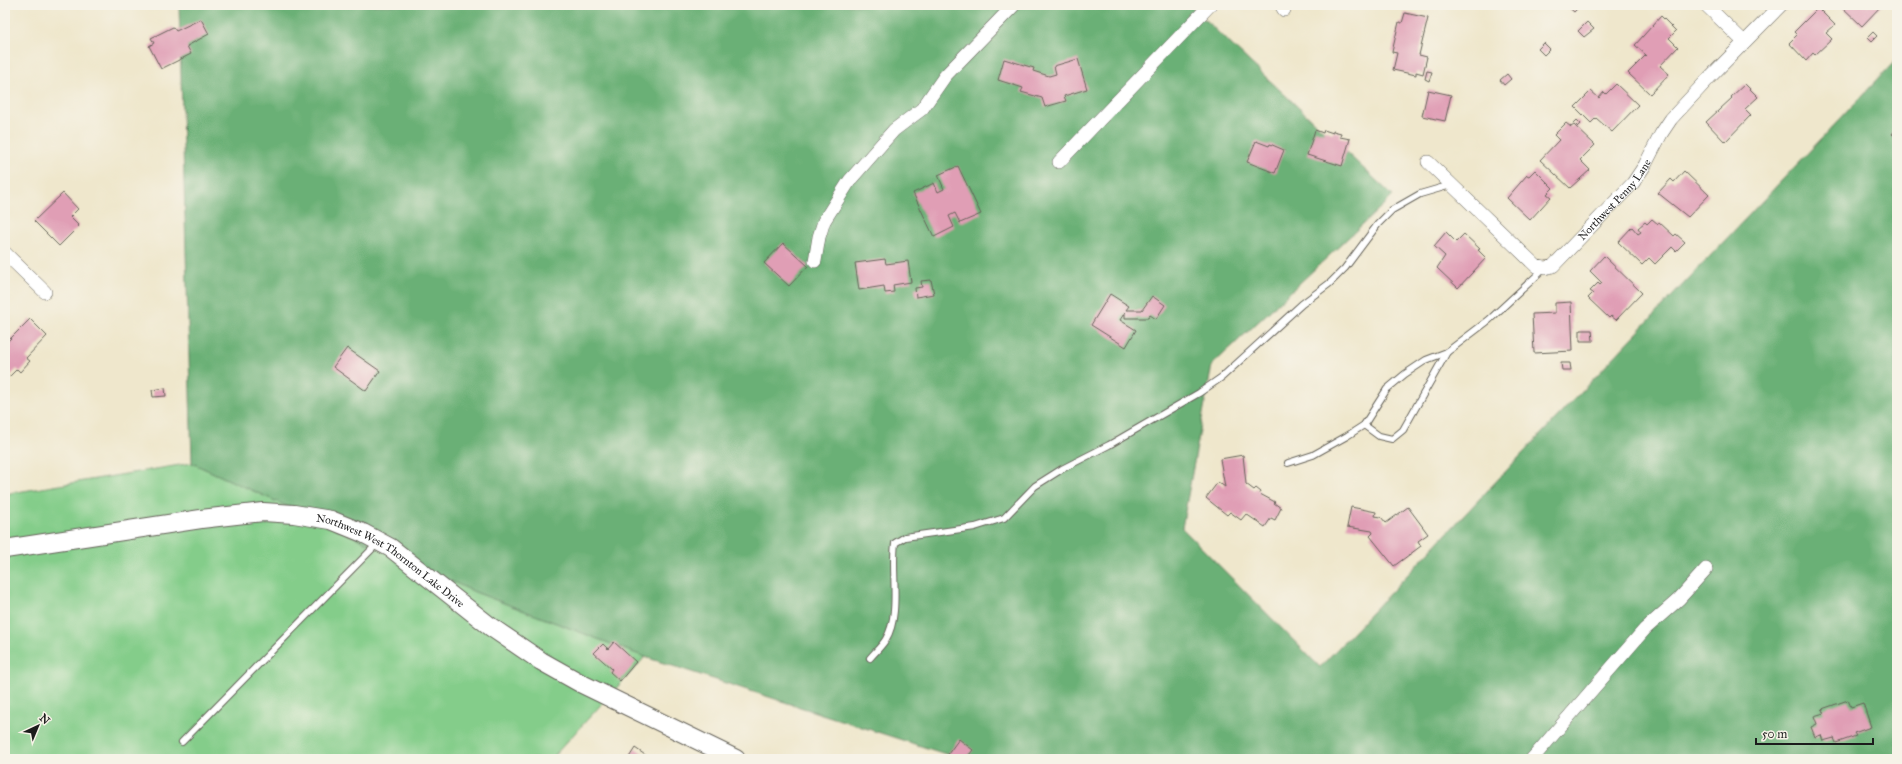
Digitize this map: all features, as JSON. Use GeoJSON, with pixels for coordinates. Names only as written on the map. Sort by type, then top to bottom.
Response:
{"type":"FeatureCollection","features":[{"type":"Feature","properties":{"kind":"street"},"geometry":{"type":"LineString","coordinates":[[815,261],[819,237],[824,220],[850,180],[894,130],[922,109],[945,76],[1014,5]]}},
{"type":"Feature","properties":{"kind":"street"},"geometry":{"type":"LineString","coordinates":[[1059,162],[1210,5]]}},
{"type":"Feature","properties":{"kind":"street"},"geometry":{"type":"LineString","coordinates":[[1706,5],[1744,42]]}},
{"type":"Feature","properties":{"kind":"street","name":"Northwest Penny Lane"},"geometry":{"type":"LineString","coordinates":[[1546,268],[1557,263],[1633,183],[1646,165],[1661,134],[1671,120],[1781,5]]}},
{"type":"Feature","properties":{"kind":"street"},"geometry":{"type":"LineString","coordinates":[[1428,162],[1536,266],[1546,268]]}},
{"type":"Feature","properties":{"kind":"street"},"geometry":{"type":"LineString","coordinates":[[5,253],[46,292]]}},
{"type":"Feature","properties":{"kind":"street","name":"Northwest West Thornton Lake Drive"},"geometry":{"type":"LineString","coordinates":[[5,549],[263,512],[294,514],[331,520],[379,542],[410,562],[491,627],[542,661],[582,684],[735,759]]}},
{"type":"Feature","properties":{"kind":"street"},"geometry":{"type":"LineString","coordinates":[[1532,759],[1645,629],[1679,599],[1706,569]]}},
{"type":"Feature","properties":{"kind":"lane"},"geometry":{"type":"LineString","coordinates":[[870,658],[886,639],[893,622],[892,560],[895,543],[905,537],[975,527],[1004,518],[1035,486],[1062,469],[1109,445],[1199,394],[1222,377],[1302,304],[1330,283],[1345,268],[1378,224],[1392,210],[1420,194],[1451,185]]}},
{"type":"Feature","properties":{"kind":"lane"},"geometry":{"type":"LineString","coordinates":[[1288,463],[1313,455],[1364,425],[1387,389],[1405,374],[1426,360],[1447,352],[1488,320],[1546,268]]}},
{"type":"Feature","properties":{"kind":"lane"},"geometry":{"type":"LineString","coordinates":[[1364,425],[1379,436],[1392,439],[1403,430],[1447,352]]}},
{"type":"Feature","properties":{"kind":"lane"},"geometry":{"type":"LineString","coordinates":[[182,742],[379,542]]}},
{"type":"Feature","properties":{"kind":"green space"},"geometry":{"type":"Polygon","coordinates":[[[179,5],[1189,5],[1393,196],[1212,365],[1182,528],[1320,667],[1897,59],[1897,759],[961,759],[645,657],[475,592],[192,463],[179,5]]]}},
{"type":"Feature","properties":{"kind":"green space"},"geometry":{"type":"Polygon","coordinates":[[[192,463],[475,592],[645,657],[551,759],[5,759],[5,494],[192,463]]]}},
{"type":"Feature","properties":{"kind":"building"},"geometry":{"type":"Polygon","coordinates":[[[1566,5],[1581,5],[1574,12],[1566,5]]]}},
{"type":"Feature","properties":{"kind":"building"},"geometry":{"type":"Polygon","coordinates":[[[1840,5],[1882,5],[1862,26],[1840,5]]]}},
{"type":"Feature","properties":{"kind":"building"},"geometry":{"type":"Polygon","coordinates":[[[1818,8],[1835,25],[1826,33],[1832,39],[1815,55],[1813,53],[1806,61],[1789,43],[1797,35],[1794,32],[1818,8]]]}},
{"type":"Feature","properties":{"kind":"building"},"geometry":{"type":"Polygon","coordinates":[[[1405,13],[1428,18],[1419,55],[1427,57],[1423,74],[1416,72],[1416,75],[1393,70],[1397,53],[1392,52],[1399,22],[1402,23],[1405,13]]]}},
{"type":"Feature","properties":{"kind":"building"},"geometry":{"type":"Polygon","coordinates":[[[1661,16],[1676,31],[1669,38],[1678,47],[1660,66],[1669,74],[1650,94],[1628,73],[1646,55],[1635,45],[1661,16]]]}},
{"type":"Feature","properties":{"kind":"building"},"geometry":{"type":"Polygon","coordinates":[[[201,19],[209,34],[187,46],[191,54],[161,69],[149,46],[154,43],[151,38],[173,27],[176,31],[201,19]]]}},
{"type":"Feature","properties":{"kind":"building"},"geometry":{"type":"Polygon","coordinates":[[[1587,22],[1594,29],[1584,37],[1578,31],[1587,22]]]}},
{"type":"Feature","properties":{"kind":"building"},"geometry":{"type":"Polygon","coordinates":[[[1873,32],[1877,36],[1872,41],[1868,37],[1873,32]]]}},
{"type":"Feature","properties":{"kind":"building"},"geometry":{"type":"Polygon","coordinates":[[[1544,43],[1550,49],[1544,55],[1538,49],[1544,43]]]}},
{"type":"Feature","properties":{"kind":"building"},"geometry":{"type":"Polygon","coordinates":[[[1004,59],[1034,68],[1033,71],[1049,76],[1056,74],[1054,66],[1078,59],[1087,89],[1064,96],[1066,101],[1045,107],[1042,98],[1021,92],[1023,88],[998,80],[1004,59]]]}},
{"type":"Feature","properties":{"kind":"building"},"geometry":{"type":"Polygon","coordinates":[[[1427,71],[1432,72],[1429,81],[1425,79],[1427,71]]]}},
{"type":"Feature","properties":{"kind":"building"},"geometry":{"type":"Polygon","coordinates":[[[1507,74],[1511,79],[1504,85],[1500,80],[1507,74]]]}},
{"type":"Feature","properties":{"kind":"building"},"geometry":{"type":"Polygon","coordinates":[[[1616,84],[1638,105],[1612,132],[1596,118],[1591,123],[1575,107],[1591,91],[1599,98],[1604,92],[1606,94],[1616,84]]]}},
{"type":"Feature","properties":{"kind":"building"},"geometry":{"type":"Polygon","coordinates":[[[1745,84],[1758,97],[1745,109],[1751,115],[1725,142],[1706,122],[1745,84]]]}},
{"type":"Feature","properties":{"kind":"building"},"geometry":{"type":"Polygon","coordinates":[[[1428,90],[1451,95],[1445,121],[1422,116],[1428,90]]]}},
{"type":"Feature","properties":{"kind":"building"},"geometry":{"type":"Polygon","coordinates":[[[1577,120],[1581,124],[1578,127],[1574,123],[1577,120]]]}},
{"type":"Feature","properties":{"kind":"building"},"geometry":{"type":"Polygon","coordinates":[[[1566,123],[1571,127],[1574,125],[1595,145],[1580,160],[1590,170],[1570,188],[1540,160],[1559,140],[1554,135],[1566,123]]]}},
{"type":"Feature","properties":{"kind":"building"},"geometry":{"type":"Polygon","coordinates":[[[1897,128],[1897,139],[1892,134],[1897,128]]]}},
{"type":"Feature","properties":{"kind":"building"},"geometry":{"type":"Polygon","coordinates":[[[1315,130],[1323,133],[1324,130],[1333,133],[1333,131],[1341,133],[1340,137],[1350,139],[1342,166],[1307,155],[1315,130]]]}},
{"type":"Feature","properties":{"kind":"building"},"geometry":{"type":"Polygon","coordinates":[[[1256,141],[1269,146],[1270,144],[1284,150],[1275,173],[1247,162],[1256,141]]]}},
{"type":"Feature","properties":{"kind":"building"},"geometry":{"type":"Polygon","coordinates":[[[958,166],[981,214],[960,223],[955,213],[949,216],[954,227],[934,237],[913,193],[934,183],[938,192],[944,189],[938,175],[958,166]]]}},
{"type":"Feature","properties":{"kind":"building"},"geometry":{"type":"Polygon","coordinates":[[[1535,170],[1553,188],[1547,194],[1551,197],[1530,220],[1507,198],[1527,175],[1529,176],[1535,170]]]}},
{"type":"Feature","properties":{"kind":"building"},"geometry":{"type":"Polygon","coordinates":[[[1684,171],[1709,195],[1688,217],[1658,193],[1671,179],[1674,182],[1684,171]]]}},
{"type":"Feature","properties":{"kind":"building"},"geometry":{"type":"Polygon","coordinates":[[[63,193],[78,209],[70,217],[79,226],[59,246],[34,221],[63,193]]]}},
{"type":"Feature","properties":{"kind":"building"},"geometry":{"type":"Polygon","coordinates":[[[1652,219],[1658,224],[1659,222],[1674,236],[1676,234],[1685,242],[1676,251],[1672,247],[1655,264],[1649,258],[1642,265],[1618,242],[1632,227],[1638,234],[1641,232],[1638,228],[1645,222],[1647,224],[1652,219]]]}},
{"type":"Feature","properties":{"kind":"building"},"geometry":{"type":"Polygon","coordinates":[[[1446,232],[1456,242],[1464,234],[1480,249],[1478,250],[1486,258],[1458,288],[1437,268],[1445,256],[1434,246],[1446,232]]]}},
{"type":"Feature","properties":{"kind":"building"},"geometry":{"type":"Polygon","coordinates":[[[783,243],[808,266],[789,286],[764,263],[783,243]]]}},
{"type":"Feature","properties":{"kind":"building"},"geometry":{"type":"Polygon","coordinates":[[[1604,256],[1642,293],[1616,320],[1611,316],[1609,318],[1588,298],[1593,293],[1590,291],[1598,283],[1600,285],[1602,283],[1590,271],[1604,256]]]}},
{"type":"Feature","properties":{"kind":"building"},"geometry":{"type":"Polygon","coordinates":[[[885,259],[886,264],[908,261],[911,282],[893,285],[894,292],[885,293],[884,286],[859,290],[855,263],[885,259]]]}},
{"type":"Feature","properties":{"kind":"building"},"geometry":{"type":"Polygon","coordinates":[[[931,280],[934,294],[916,297],[915,288],[922,287],[921,281],[931,280]]]}},
{"type":"Feature","properties":{"kind":"building"},"geometry":{"type":"Polygon","coordinates":[[[1110,294],[1129,306],[1126,310],[1142,310],[1152,296],[1165,305],[1156,319],[1150,315],[1148,318],[1125,318],[1125,312],[1120,320],[1136,330],[1126,347],[1091,325],[1110,294]]]}},
{"type":"Feature","properties":{"kind":"building"},"geometry":{"type":"Polygon","coordinates":[[[1571,302],[1573,351],[1534,353],[1532,314],[1555,313],[1555,303],[1571,302]]]}},
{"type":"Feature","properties":{"kind":"building"},"geometry":{"type":"Polygon","coordinates":[[[30,319],[47,336],[26,358],[30,361],[20,372],[17,369],[9,377],[5,373],[5,344],[30,319]]]}},
{"type":"Feature","properties":{"kind":"building"},"geometry":{"type":"Polygon","coordinates":[[[1580,330],[1592,330],[1593,341],[1580,341],[1580,330]]]}},
{"type":"Feature","properties":{"kind":"building"},"geometry":{"type":"Polygon","coordinates":[[[347,348],[380,371],[366,391],[333,367],[347,348]]]}},
{"type":"Feature","properties":{"kind":"building"},"geometry":{"type":"Polygon","coordinates":[[[1561,363],[1570,363],[1571,370],[1562,370],[1561,363]]]}},
{"type":"Feature","properties":{"kind":"building"},"geometry":{"type":"Polygon","coordinates":[[[165,388],[166,396],[153,397],[152,390],[165,388]]]}},
{"type":"Feature","properties":{"kind":"building"},"geometry":{"type":"Polygon","coordinates":[[[1243,455],[1246,484],[1254,490],[1256,488],[1261,492],[1260,494],[1275,502],[1274,503],[1281,508],[1275,520],[1271,518],[1265,527],[1246,514],[1241,520],[1230,512],[1227,515],[1206,498],[1218,482],[1225,487],[1220,459],[1243,455]]]}},
{"type":"Feature","properties":{"kind":"building"},"geometry":{"type":"Polygon","coordinates":[[[1351,507],[1376,512],[1375,516],[1381,517],[1386,523],[1408,507],[1428,534],[1418,541],[1421,546],[1394,566],[1370,536],[1373,533],[1372,531],[1347,527],[1351,507]]]}},
{"type":"Feature","properties":{"kind":"building"},"geometry":{"type":"Polygon","coordinates":[[[614,642],[636,662],[620,681],[610,672],[612,669],[594,653],[603,644],[608,649],[614,642]]]}},
{"type":"Feature","properties":{"kind":"building"},"geometry":{"type":"Polygon","coordinates":[[[1848,700],[1851,707],[1863,703],[1871,727],[1854,733],[1856,736],[1836,743],[1834,738],[1823,741],[1821,735],[1815,737],[1811,727],[1817,724],[1814,716],[1824,713],[1822,709],[1848,700]]]}},
{"type":"Feature","properties":{"kind":"building"},"geometry":{"type":"Polygon","coordinates":[[[959,739],[973,750],[966,759],[955,759],[948,754],[959,739]]]}},
{"type":"Feature","properties":{"kind":"building"},"geometry":{"type":"Polygon","coordinates":[[[635,748],[651,759],[628,759],[635,748]]]}}]}
